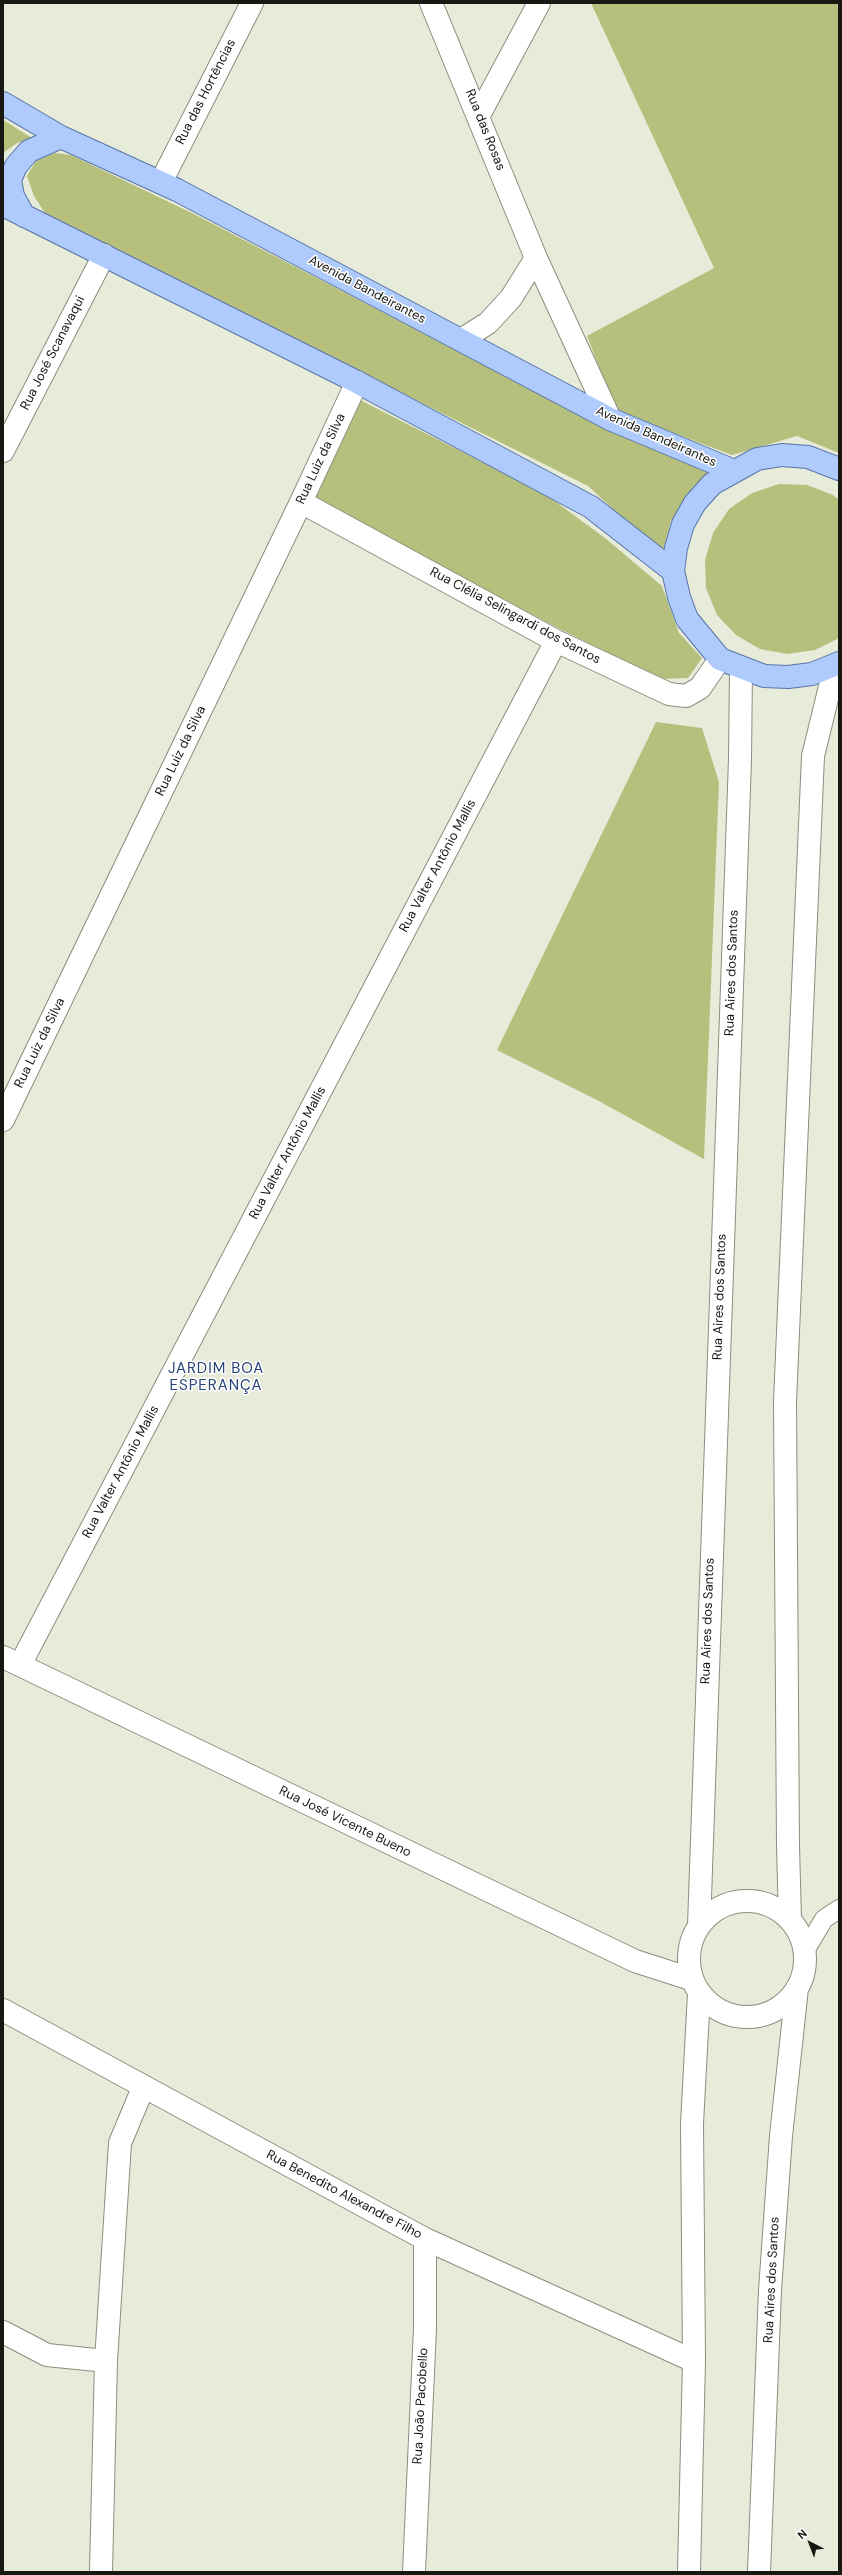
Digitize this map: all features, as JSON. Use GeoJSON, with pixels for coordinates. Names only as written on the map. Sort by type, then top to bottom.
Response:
{"type":"FeatureCollection","features":[{"type":"Feature","properties":{"kind":"main road","name":"Avenida Bandeirantes"},"geometry":{"type":"LineString","coordinates":[[3,103],[61,137],[161,182],[610,419],[734,471]]}},
{"type":"Feature","properties":{"kind":"main road"},"geometry":{"type":"LineString","coordinates":[[24,216],[13,196],[10,180],[16,166],[29,151],[61,137]]}},
{"type":"Feature","properties":{"kind":"main road"},"geometry":{"type":"LineString","coordinates":[[3,205],[357,382],[591,507],[673,571]]}},
{"type":"Feature","properties":{"kind":"main road","name":"Avenida Bandeirantes"},"geometry":{"type":"LineString","coordinates":[[837,664],[812,674],[788,677],[764,676],[720,659],[688,619],[679,597],[673,571],[676,548],[683,524],[695,503],[712,484],[757,459],[782,455],[808,457],[839,469]]}},
{"type":"Feature","properties":{"kind":"street","name":"Rua das Hortências"},"geometry":{"type":"LineString","coordinates":[[161,182],[252,3]]}},
{"type":"Feature","properties":{"kind":"street","name":"Rua das Rosas"},"geometry":{"type":"LineString","coordinates":[[431,3],[479,115],[536,258],[610,419]]}},
{"type":"Feature","properties":{"kind":"street"},"geometry":{"type":"LineString","coordinates":[[479,115],[539,3]]}},
{"type":"Feature","properties":{"kind":"street","name":"Rua José Scanavaqui"},"geometry":{"type":"LineString","coordinates":[[3,451],[104,255]]}},
{"type":"Feature","properties":{"kind":"street"},"geometry":{"type":"LineString","coordinates":[[461,340],[488,323],[511,298],[536,258]]}},
{"type":"Feature","properties":{"kind":"street","name":"Rua Luiz da Silva"},"geometry":{"type":"LineString","coordinates":[[3,1120],[301,502],[357,382]]}},
{"type":"Feature","properties":{"kind":"street","name":"Rua Clélia Selingardi dos Santos"},"geometry":{"type":"LineString","coordinates":[[301,502],[556,641],[670,694],[686,696],[700,688],[720,659]]}},
{"type":"Feature","properties":{"kind":"street","name":"Rua Valter Antônio Mallis"},"geometry":{"type":"LineString","coordinates":[[12,1661],[556,641]]}},
{"type":"Feature","properties":{"kind":"street"},"geometry":{"type":"LineString","coordinates":[[790,1920],[788,1846],[785,1401],[813,756],[837,664]]}},
{"type":"Feature","properties":{"kind":"street","name":"Rua Aires dos Santos"},"geometry":{"type":"LineString","coordinates":[[699,1926],[740,759],[741,668]]}},
{"type":"Feature","properties":{"kind":"street","name":"Rua José Vicente Bueno"},"geometry":{"type":"LineString","coordinates":[[12,1661],[635,1961],[695,1986]]}},
{"type":"Feature","properties":{"kind":"street","name":"Rua Aires dos Santos"},"geometry":{"type":"LineString","coordinates":[[689,2572],[694,2361],[692,2124],[695,1986],[688,1959],[692,1942],[699,1926],[711,1914],[726,1905],[743,1901],[761,1902],[776,1909],[790,1920],[800,1934],[805,1951],[804,1971],[797,1988],[785,2004],[769,2014],[749,2018],[730,2015],[713,2007],[695,1986]]}},
{"type":"Feature","properties":{"kind":"street","name":"Rua Aires dos Santos"},"geometry":{"type":"LineString","coordinates":[[759,2572],[770,2290],[781,2136],[797,1988]]}},
{"type":"Feature","properties":{"kind":"street","name":"Rua Benedito Alexandre Filho"},"geometry":{"type":"LineString","coordinates":[[3,2010],[142,2088],[426,2239],[694,2361]]}},
{"type":"Feature","properties":{"kind":"street"},"geometry":{"type":"LineString","coordinates":[[101,2572],[106,2361],[120,2143],[142,2088]]}},
{"type":"Feature","properties":{"kind":"street","name":"Rua João Pacobello"},"geometry":{"type":"LineString","coordinates":[[414,2572],[425,2328],[426,2239]]}},
{"type":"Feature","properties":{"kind":"street"},"geometry":{"type":"LineString","coordinates":[[3,2332],[47,2355],[106,2361]]}},
{"type":"Feature","properties":{"kind":"lane"},"geometry":{"type":"LineString","coordinates":[[805,1951],[824,1919],[839,1909]]}},
{"type":"Feature","properties":{"kind":"green space"},"geometry":{"type":"Polygon","coordinates":[[[591,3],[839,3],[839,453],[797,436],[732,455],[642,421],[615,408],[587,336],[714,268],[591,3]]]}},
{"type":"Feature","properties":{"kind":"green space"},"geometry":{"type":"Polygon","coordinates":[[[3,120],[32,138],[17,143],[3,153],[3,120]]]}},
{"type":"Feature","properties":{"kind":"green space"},"geometry":{"type":"Polygon","coordinates":[[[55,153],[71,155],[196,215],[618,435],[711,473],[696,485],[671,521],[662,554],[588,486],[47,216],[34,196],[27,176],[36,161],[55,153]]]}},
{"type":"Feature","properties":{"kind":"green space"},"geometry":{"type":"Polygon","coordinates":[[[360,400],[545,494],[605,538],[662,586],[679,633],[702,658],[688,678],[661,679],[556,627],[314,498],[360,400]]]}},
{"type":"Feature","properties":{"kind":"green space"},"geometry":{"type":"Polygon","coordinates":[[[779,484],[807,485],[833,495],[839,500],[839,638],[815,650],[787,654],[760,649],[736,635],[717,615],[706,588],[705,560],[713,533],[729,509],[752,493],[779,484]]]}},
{"type":"Feature","properties":{"kind":"green space"},"geometry":{"type":"Polygon","coordinates":[[[656,722],[702,728],[719,782],[704,1159],[597,1100],[497,1050],[656,722]]]}},
{"type":"Feature","properties":{"kind":"district","name":"JARDIM BOA ESPERANÇA"},"geometry":{"type":"Point","coordinates":[216,1378]}}]}
